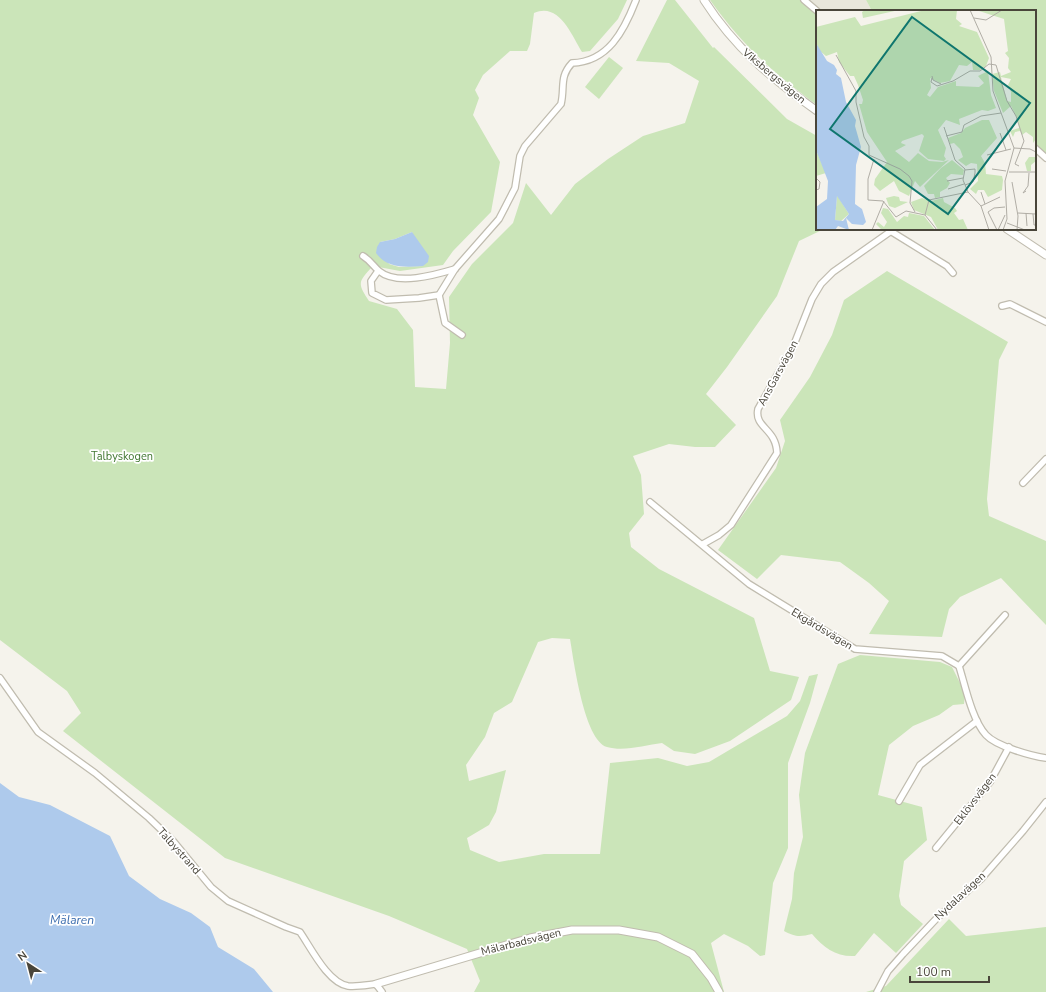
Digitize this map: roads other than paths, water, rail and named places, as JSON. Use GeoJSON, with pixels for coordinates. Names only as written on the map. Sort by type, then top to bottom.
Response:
{"type":"FeatureCollection","features":[{"type":"Feature","properties":{"kind":"street"},"geometry":{"type":"LineString","coordinates":[[462,335],[445,323],[439,295],[455,269],[499,219],[510,200],[515,188],[520,156],[526,146],[561,104],[563,96],[562,80],[565,70],[572,63],[582,63],[594,60],[610,47],[624,26],[636,0]]}},
{"type":"Feature","properties":{"kind":"street","name":"Viksbergsvägen"},"geometry":{"type":"LineString","coordinates":[[704,0],[718,22],[747,56],[782,86],[816,110]]}},
{"type":"Feature","properties":{"kind":"street"},"geometry":{"type":"LineString","coordinates":[[804,0],[816,10]]}},
{"type":"Feature","properties":{"kind":"street"},"geometry":{"type":"LineString","coordinates":[[1036,149],[1046,158]]}},
{"type":"Feature","properties":{"kind":"street","name":"AnsGarsvägen"},"geometry":{"type":"LineString","coordinates":[[703,544],[719,535],[731,525],[777,453],[776,443],[771,434],[761,424],[757,416],[758,409],[793,347],[812,299],[821,284],[833,272],[893,230],[947,266],[953,273]]}},
{"type":"Feature","properties":{"kind":"street"},"geometry":{"type":"LineString","coordinates":[[1008,230],[1046,255]]}},
{"type":"Feature","properties":{"kind":"street"},"geometry":{"type":"LineString","coordinates":[[363,256],[372,262],[378,271],[388,276],[407,278],[431,276],[455,269]]}},
{"type":"Feature","properties":{"kind":"street"},"geometry":{"type":"LineString","coordinates":[[378,271],[371,281],[372,293],[386,300],[439,295]]}},
{"type":"Feature","properties":{"kind":"street"},"geometry":{"type":"LineString","coordinates":[[1002,306],[1010,304],[1046,322]]}},
{"type":"Feature","properties":{"kind":"street"},"geometry":{"type":"LineString","coordinates":[[1023,483],[1046,459]]}},
{"type":"Feature","properties":{"kind":"street","name":"Ekgårdsvägen"},"geometry":{"type":"LineString","coordinates":[[650,502],[703,544],[748,584],[855,649],[942,656],[959,666]]}},
{"type":"Feature","properties":{"kind":"street"},"geometry":{"type":"LineString","coordinates":[[1005,615],[959,666],[977,721],[985,734],[991,740],[1033,756],[1046,758]]}},
{"type":"Feature","properties":{"kind":"street","name":"Talbystrand"},"geometry":{"type":"LineString","coordinates":[[0,678],[38,732],[95,773],[149,818],[174,842],[211,887],[228,901],[300,932],[318,960],[338,983],[349,986],[376,984]]}},
{"type":"Feature","properties":{"kind":"street"},"geometry":{"type":"LineString","coordinates":[[899,801],[920,765],[977,721]]}},
{"type":"Feature","properties":{"kind":"street","name":"Eklövsvägen"},"geometry":{"type":"LineString","coordinates":[[936,848],[990,782],[1009,747]]}},
{"type":"Feature","properties":{"kind":"street","name":"Nydalavägen"},"geometry":{"type":"LineString","coordinates":[[877,992],[888,972],[902,954],[937,918],[981,879],[1046,802]]}},
{"type":"Feature","properties":{"kind":"street","name":"Mälarbadsvägen"},"geometry":{"type":"LineString","coordinates":[[376,984],[530,938],[572,930],[619,930],[658,937],[692,954],[711,978],[719,992]]}},
{"type":"Feature","properties":{"kind":"street"},"geometry":{"type":"LineString","coordinates":[[376,984],[382,992]]}},
{"type":"Feature","properties":{"kind":"water"},"geometry":{"type":"Polygon","coordinates":[[[412,232],[429,256],[428,262],[423,266],[398,266],[386,262],[376,253],[380,242],[395,239],[412,232]]]}},
{"type":"Feature","properties":{"kind":"water","name":"Mälaren"},"geometry":{"type":"Polygon","coordinates":[[[0,783],[19,797],[50,805],[110,836],[129,876],[160,899],[191,913],[210,927],[218,947],[254,969],[273,992],[0,992],[0,783]]]}},
{"type":"Feature","properties":{"kind":"park label","name":"Talbyskogen"},"geometry":{"type":"Point","coordinates":[122,456]}}]}
